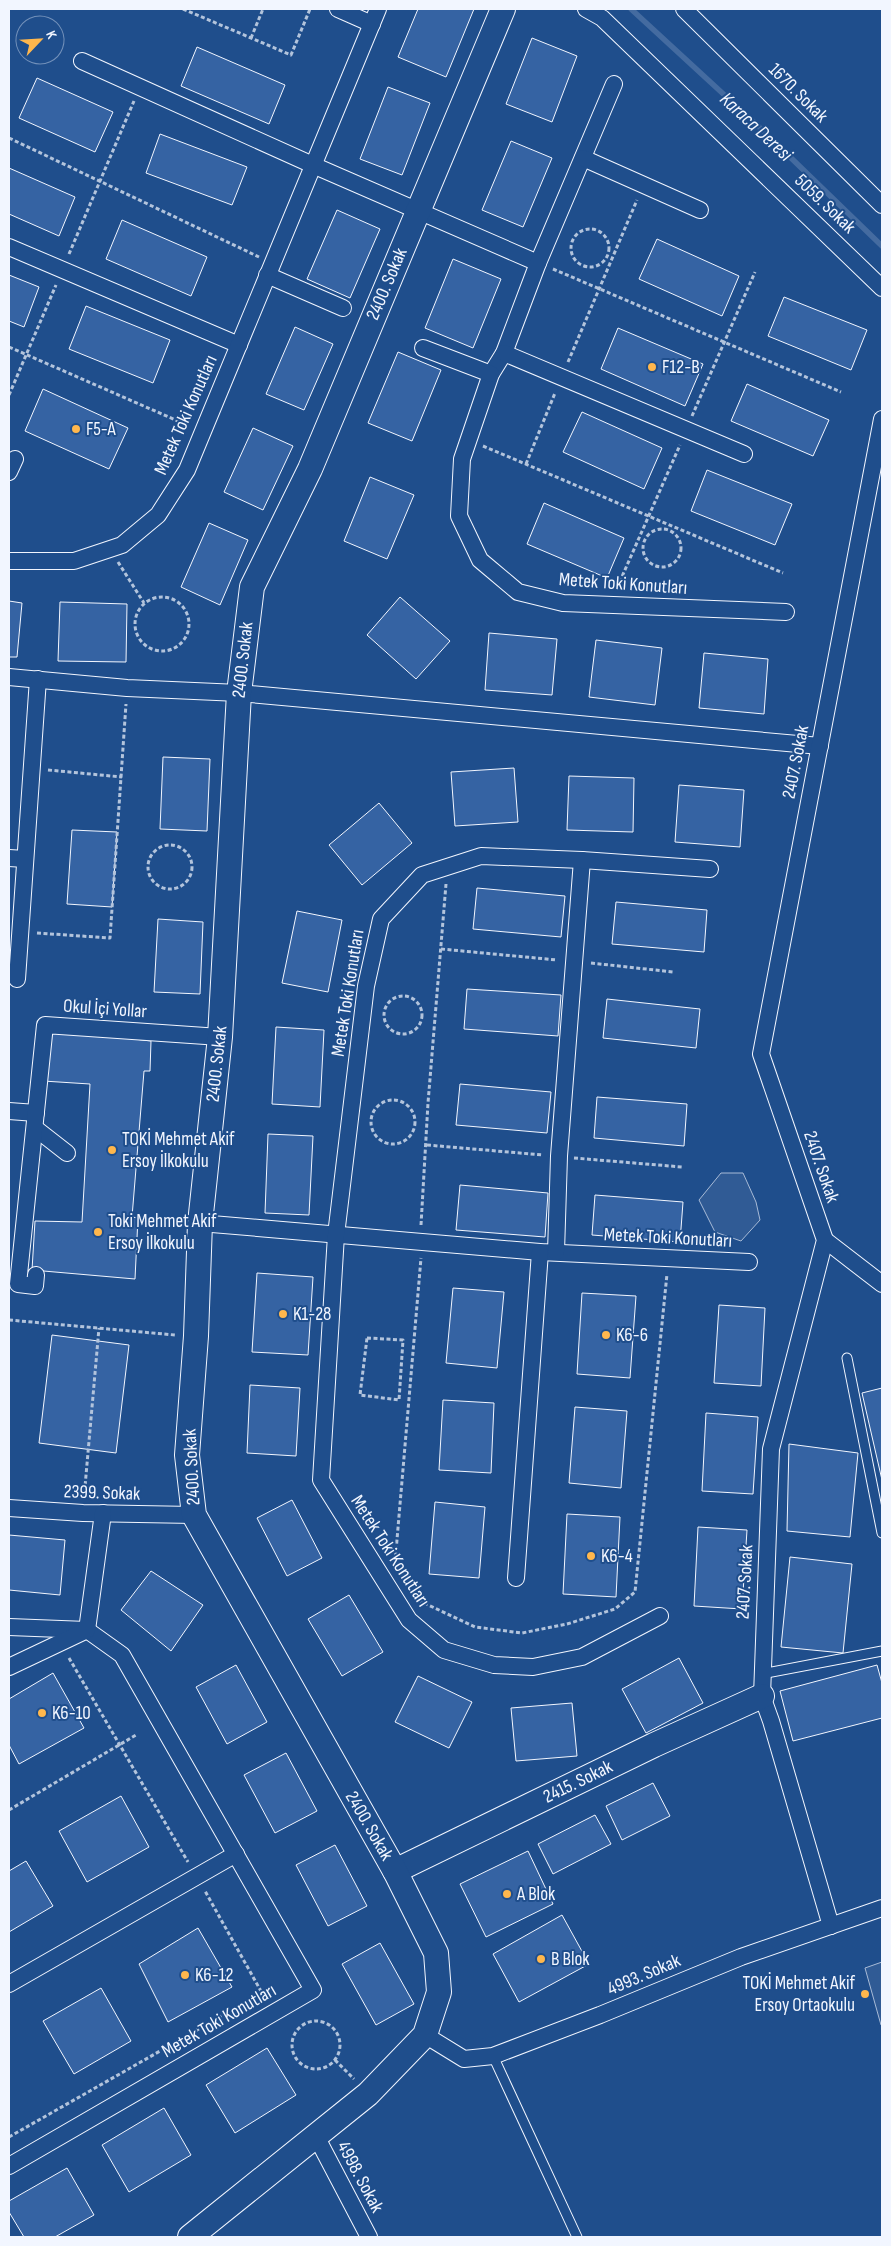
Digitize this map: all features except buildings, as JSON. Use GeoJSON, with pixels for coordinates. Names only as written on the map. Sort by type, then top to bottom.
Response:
{"type":"FeatureCollection","features":[{"type":"Feature","properties":{"kind":"main road","name":"2400. Sokak"},"geometry":{"type":"LineString","coordinates":[[190,2237],[368,2094],[425,2035],[439,1992],[436,1952],[395,1871],[194,1515],[187,1455],[196,1336],[200,1223],[220,1037],[239,693],[252,587],[310,469],[503,9]]}},
{"type":"Feature","properties":{"kind":"main road","name":"2415. Sokak"},"geometry":{"type":"LineString","coordinates":[[395,1871],[654,1745],[761,1685]]}},
{"type":"Feature","properties":{"kind":"street"},"geometry":{"type":"LineString","coordinates":[[338,9],[372,24]]}},
{"type":"Feature","properties":{"kind":"street","name":"Metek Toki Konutları"},"geometry":{"type":"LineString","coordinates":[[9,561],[74,561],[122,545],[158,515],[187,470],[270,269],[315,166],[378,9]]}},
{"type":"Feature","properties":{"kind":"street","name":"5059. Sokak"},"geometry":{"type":"LineString","coordinates":[[586,9],[602,18],[882,288]]}},
{"type":"Feature","properties":{"kind":"street","name":"1670. Sokak"},"geometry":{"type":"LineString","coordinates":[[684,9],[882,205]]}},
{"type":"Feature","properties":{"kind":"street"},"geometry":{"type":"LineString","coordinates":[[82,61],[315,166],[538,263]]}},
{"type":"Feature","properties":{"kind":"street","name":"Metek Toki Konutları"},"geometry":{"type":"LineString","coordinates":[[614,84],[538,263],[504,353],[491,374],[462,459],[458,516],[480,560],[518,592],[563,604],[786,612]]}},
{"type":"Feature","properties":{"kind":"street"},"geometry":{"type":"LineString","coordinates":[[583,158],[700,210]]}},
{"type":"Feature","properties":{"kind":"street","name":"Metek Toki Konutları"},"geometry":{"type":"LineString","coordinates":[[9,247],[239,345]]}},
{"type":"Feature","properties":{"kind":"street"},"geometry":{"type":"LineString","coordinates":[[270,269],[343,308]]}},
{"type":"Feature","properties":{"kind":"street"},"geometry":{"type":"LineString","coordinates":[[422,348],[491,374]]}},
{"type":"Feature","properties":{"kind":"street"},"geometry":{"type":"LineString","coordinates":[[504,353],[744,454]]}},
{"type":"Feature","properties":{"kind":"street","name":"2407. Sokak"},"geometry":{"type":"LineString","coordinates":[[831,1926],[761,1685],[771,1449],[824,1240],[761,1054],[882,419]]}},
{"type":"Feature","properties":{"kind":"street"},"geometry":{"type":"LineString","coordinates":[[9,677],[127,688],[239,693],[820,746]]}},
{"type":"Feature","properties":{"kind":"street"},"geometry":{"type":"LineString","coordinates":[[17,979],[38,679]]}},
{"type":"Feature","properties":{"kind":"street","name":"Metek Toki Konutları"},"geometry":{"type":"LineString","coordinates":[[660,1616],[582,1658],[533,1667],[494,1665],[444,1650],[409,1620],[321,1480],[336,1236],[366,986],[381,919],[422,875],[481,856],[582,860],[710,869]]}},
{"type":"Feature","properties":{"kind":"street"},"geometry":{"type":"LineString","coordinates":[[9,858],[25,859]]}},
{"type":"Feature","properties":{"kind":"street"},"geometry":{"type":"LineString","coordinates":[[516,1578],[559,1147],[582,860]]}},
{"type":"Feature","properties":{"kind":"street","name":"Okul İçi Yollar"},"geometry":{"type":"LineString","coordinates":[[36,1275],[35,1286],[18,1284],[45,1025],[220,1037]]}},
{"type":"Feature","properties":{"kind":"street"},"geometry":{"type":"LineString","coordinates":[[9,1111],[35,1121],[67,1153]]}},
{"type":"Feature","properties":{"kind":"street","name":"Metek Toki Konutları"},"geometry":{"type":"LineString","coordinates":[[200,1223],[336,1236],[421,1250],[548,1252],[749,1262]]}},
{"type":"Feature","properties":{"kind":"street"},"geometry":{"type":"LineString","coordinates":[[824,1240],[882,1284]]}},
{"type":"Feature","properties":{"kind":"street","name":"2399. Sokak"},"geometry":{"type":"LineString","coordinates":[[9,1508],[83,1513],[194,1515]]}},
{"type":"Feature","properties":{"kind":"street"},"geometry":{"type":"LineString","coordinates":[[87,1630],[103,1513]]}},
{"type":"Feature","properties":{"kind":"street"},"geometry":{"type":"LineString","coordinates":[[9,1627],[87,1630]]}},
{"type":"Feature","properties":{"kind":"street"},"geometry":{"type":"LineString","coordinates":[[9,1667],[87,1630]]}},
{"type":"Feature","properties":{"kind":"street","name":"Metek Toki Konutları"},"geometry":{"type":"LineString","coordinates":[[9,2166],[313,1990],[122,1655],[87,1630]]}},
{"type":"Feature","properties":{"kind":"street"},"geometry":{"type":"LineString","coordinates":[[9,1984],[236,1854]]}},
{"type":"Feature","properties":{"kind":"street","name":"4993. Sokak"},"geometry":{"type":"LineString","coordinates":[[425,2035],[464,2059],[493,2056],[600,2015],[741,1957],[882,1908]]}},
{"type":"Feature","properties":{"kind":"street","name":"4998. Sokak"},"geometry":{"type":"LineString","coordinates":[[316,2136],[369,2237]]}},
{"type":"Feature","properties":{"kind":"lane"},"geometry":{"type":"LineString","coordinates":[[847,1358],[882,1533]]}},
{"type":"Feature","properties":{"kind":"lane"},"geometry":{"type":"LineString","coordinates":[[761,1685],[882,1650]]}},
{"type":"Feature","properties":{"kind":"lane"},"geometry":{"type":"LineString","coordinates":[[493,2056],[577,2237]]}},
{"type":"Feature","properties":{"kind":"path"},"geometry":{"type":"LineString","coordinates":[[183,9],[292,55],[310,9]]}},
{"type":"Feature","properties":{"kind":"path"},"geometry":{"type":"LineString","coordinates":[[250,38],[263,9]]}},
{"type":"Feature","properties":{"kind":"path"},"geometry":{"type":"LineString","coordinates":[[9,395],[140,86]]}},
{"type":"Feature","properties":{"kind":"path"},"geometry":{"type":"LineString","coordinates":[[9,138],[100,181],[270,269]]}},
{"type":"Feature","properties":{"kind":"path"},"geometry":{"type":"LineString","coordinates":[[526,464],[643,185]]}},
{"type":"Feature","properties":{"kind":"path"},"geometry":{"type":"LineString","coordinates":[[592,229],[603,234],[609,245],[604,262],[598,266],[586,267],[576,260],[572,249],[575,237],[585,230],[592,229]]}},
{"type":"Feature","properties":{"kind":"path"},"geometry":{"type":"LineString","coordinates":[[538,263],[841,392]]}},
{"type":"Feature","properties":{"kind":"path"},"geometry":{"type":"LineString","coordinates":[[9,347],[203,432]]}},
{"type":"Feature","properties":{"kind":"path"},"geometry":{"type":"LineString","coordinates":[[468,440],[784,573]]}},
{"type":"Feature","properties":{"kind":"path"},"geometry":{"type":"LineString","coordinates":[[663,529],[675,534],[681,546],[681,552],[674,563],[663,568],[647,560],[644,555],[644,543],[651,532],[663,529]]}},
{"type":"Feature","properties":{"kind":"path"},"geometry":{"type":"LineString","coordinates":[[110,549],[144,603]]}},
{"type":"Feature","properties":{"kind":"path"},"geometry":{"type":"LineString","coordinates":[[168,597],[183,606],[190,622],[185,639],[179,646],[171,650],[162,651],[144,645],[135,629],[135,619],[144,603],[151,598],[168,597]]}},
{"type":"Feature","properties":{"kind":"path"},"geometry":{"type":"LineString","coordinates":[[20,932],[110,938],[127,688]]}},
{"type":"Feature","properties":{"kind":"path"},"geometry":{"type":"LineString","coordinates":[[33,768],[122,777]]}},
{"type":"Feature","properties":{"kind":"path"},"geometry":{"type":"LineString","coordinates":[[172,844],[185,850],[192,863],[192,870],[185,883],[171,889],[157,885],[148,873],[149,858],[153,852],[165,845],[172,844]]}},
{"type":"Feature","properties":{"kind":"path"},"geometry":{"type":"LineString","coordinates":[[394,1571],[421,1250],[428,1103],[448,866]]}},
{"type":"Feature","properties":{"kind":"path"},"geometry":{"type":"LineString","coordinates":[[397,998],[410,998],[419,1006],[421,1012],[419,1024],[416,1029],[405,1034],[394,1032],[389,1028],[384,1017],[387,1005],[397,998]]}},
{"type":"Feature","properties":{"kind":"path"},"geometry":{"type":"LineString","coordinates":[[390,1100],[404,1103],[413,1114],[415,1120],[410,1134],[399,1143],[385,1142],[378,1138],[374,1132],[371,1118],[378,1106],[390,1100]]}},
{"type":"Feature","properties":{"kind":"path"},"geometry":{"type":"LineString","coordinates":[[421,1250],[431,1258]]}},
{"type":"Feature","properties":{"kind":"path"},"geometry":{"type":"LineString","coordinates":[[411,1590],[422,1602],[475,1627],[522,1633],[568,1624],[615,1609],[635,1592],[667,1270]]}},
{"type":"Feature","properties":{"kind":"path"},"geometry":{"type":"LineString","coordinates":[[9,1320],[196,1336]]}},
{"type":"Feature","properties":{"kind":"path"},"geometry":{"type":"LineString","coordinates":[[83,1513],[100,1328]]}},
{"type":"Feature","properties":{"kind":"path"},"geometry":{"type":"LineString","coordinates":[[367,1338],[403,1340],[402,1360],[399,1400],[360,1395],[367,1338]]}},
{"type":"Feature","properties":{"kind":"path"},"geometry":{"type":"LineString","coordinates":[[9,2137],[262,1993],[121,1744],[65,1651]]}},
{"type":"Feature","properties":{"kind":"path"},"geometry":{"type":"LineString","coordinates":[[9,1810],[136,1735]]}},
{"type":"Feature","properties":{"kind":"path"},"geometry":{"type":"LineString","coordinates":[[319,2021],[333,2029],[340,2044],[335,2060],[330,2065],[316,2070],[301,2065],[296,2059],[292,2045],[297,2030],[310,2022],[319,2021]]}},
{"type":"Feature","properties":{"kind":"path"},"geometry":{"type":"LineString","coordinates":[[335,2060],[368,2094]]}},
{"type":"Feature","properties":{"kind":"shaded area"},"geometry":{"type":"Polygon","coordinates":[[[721,1173],[743,1173],[756,1202],[760,1220],[741,1241],[715,1232],[699,1200],[721,1173]]]}},
{"type":"Feature","properties":{"kind":"shaded area"},"geometry":{"type":"Polygon","coordinates":[[[882,1962],[882,2025],[881,2025],[865,1968],[882,1962]]]}},
{"type":"Feature","properties":{"kind":"waterway","name":"Karaca Deresi"},"geometry":{"type":"LineString","coordinates":[[631,9],[757,125],[882,246]]}},
{"type":"Feature","properties":{"kind":"place","name":"F12-B"},"geometry":{"type":"Point","coordinates":[652,367]}},
{"type":"Feature","properties":{"kind":"place","name":"F5-A"},"geometry":{"type":"Point","coordinates":[76,429]}},
{"type":"Feature","properties":{"kind":"place","name":"TOKİ Mehmet Akif Ersoy İlkokulu"},"geometry":{"type":"Point","coordinates":[112,1150]}},
{"type":"Feature","properties":{"kind":"place","name":"Toki Mehmet Akif Ersoy İlkokulu"},"geometry":{"type":"Point","coordinates":[98,1232]}},
{"type":"Feature","properties":{"kind":"place","name":"K1-28"},"geometry":{"type":"Point","coordinates":[283,1314]}},
{"type":"Feature","properties":{"kind":"place","name":"K6-6"},"geometry":{"type":"Point","coordinates":[606,1335]}},
{"type":"Feature","properties":{"kind":"place","name":"K6-4"},"geometry":{"type":"Point","coordinates":[591,1556]}},
{"type":"Feature","properties":{"kind":"place","name":"K6-10"},"geometry":{"type":"Point","coordinates":[42,1713]}},
{"type":"Feature","properties":{"kind":"place","name":"A Blok"},"geometry":{"type":"Point","coordinates":[507,1894]}},
{"type":"Feature","properties":{"kind":"place","name":"B Blok"},"geometry":{"type":"Point","coordinates":[541,1959]}},
{"type":"Feature","properties":{"kind":"place","name":"K6-12"},"geometry":{"type":"Point","coordinates":[185,1975]}},
{"type":"Feature","properties":{"kind":"place","name":"TOKİ Mehmet Akif Ersoy Ortaokulu"},"geometry":{"type":"Point","coordinates":[865,1994]}}]}
